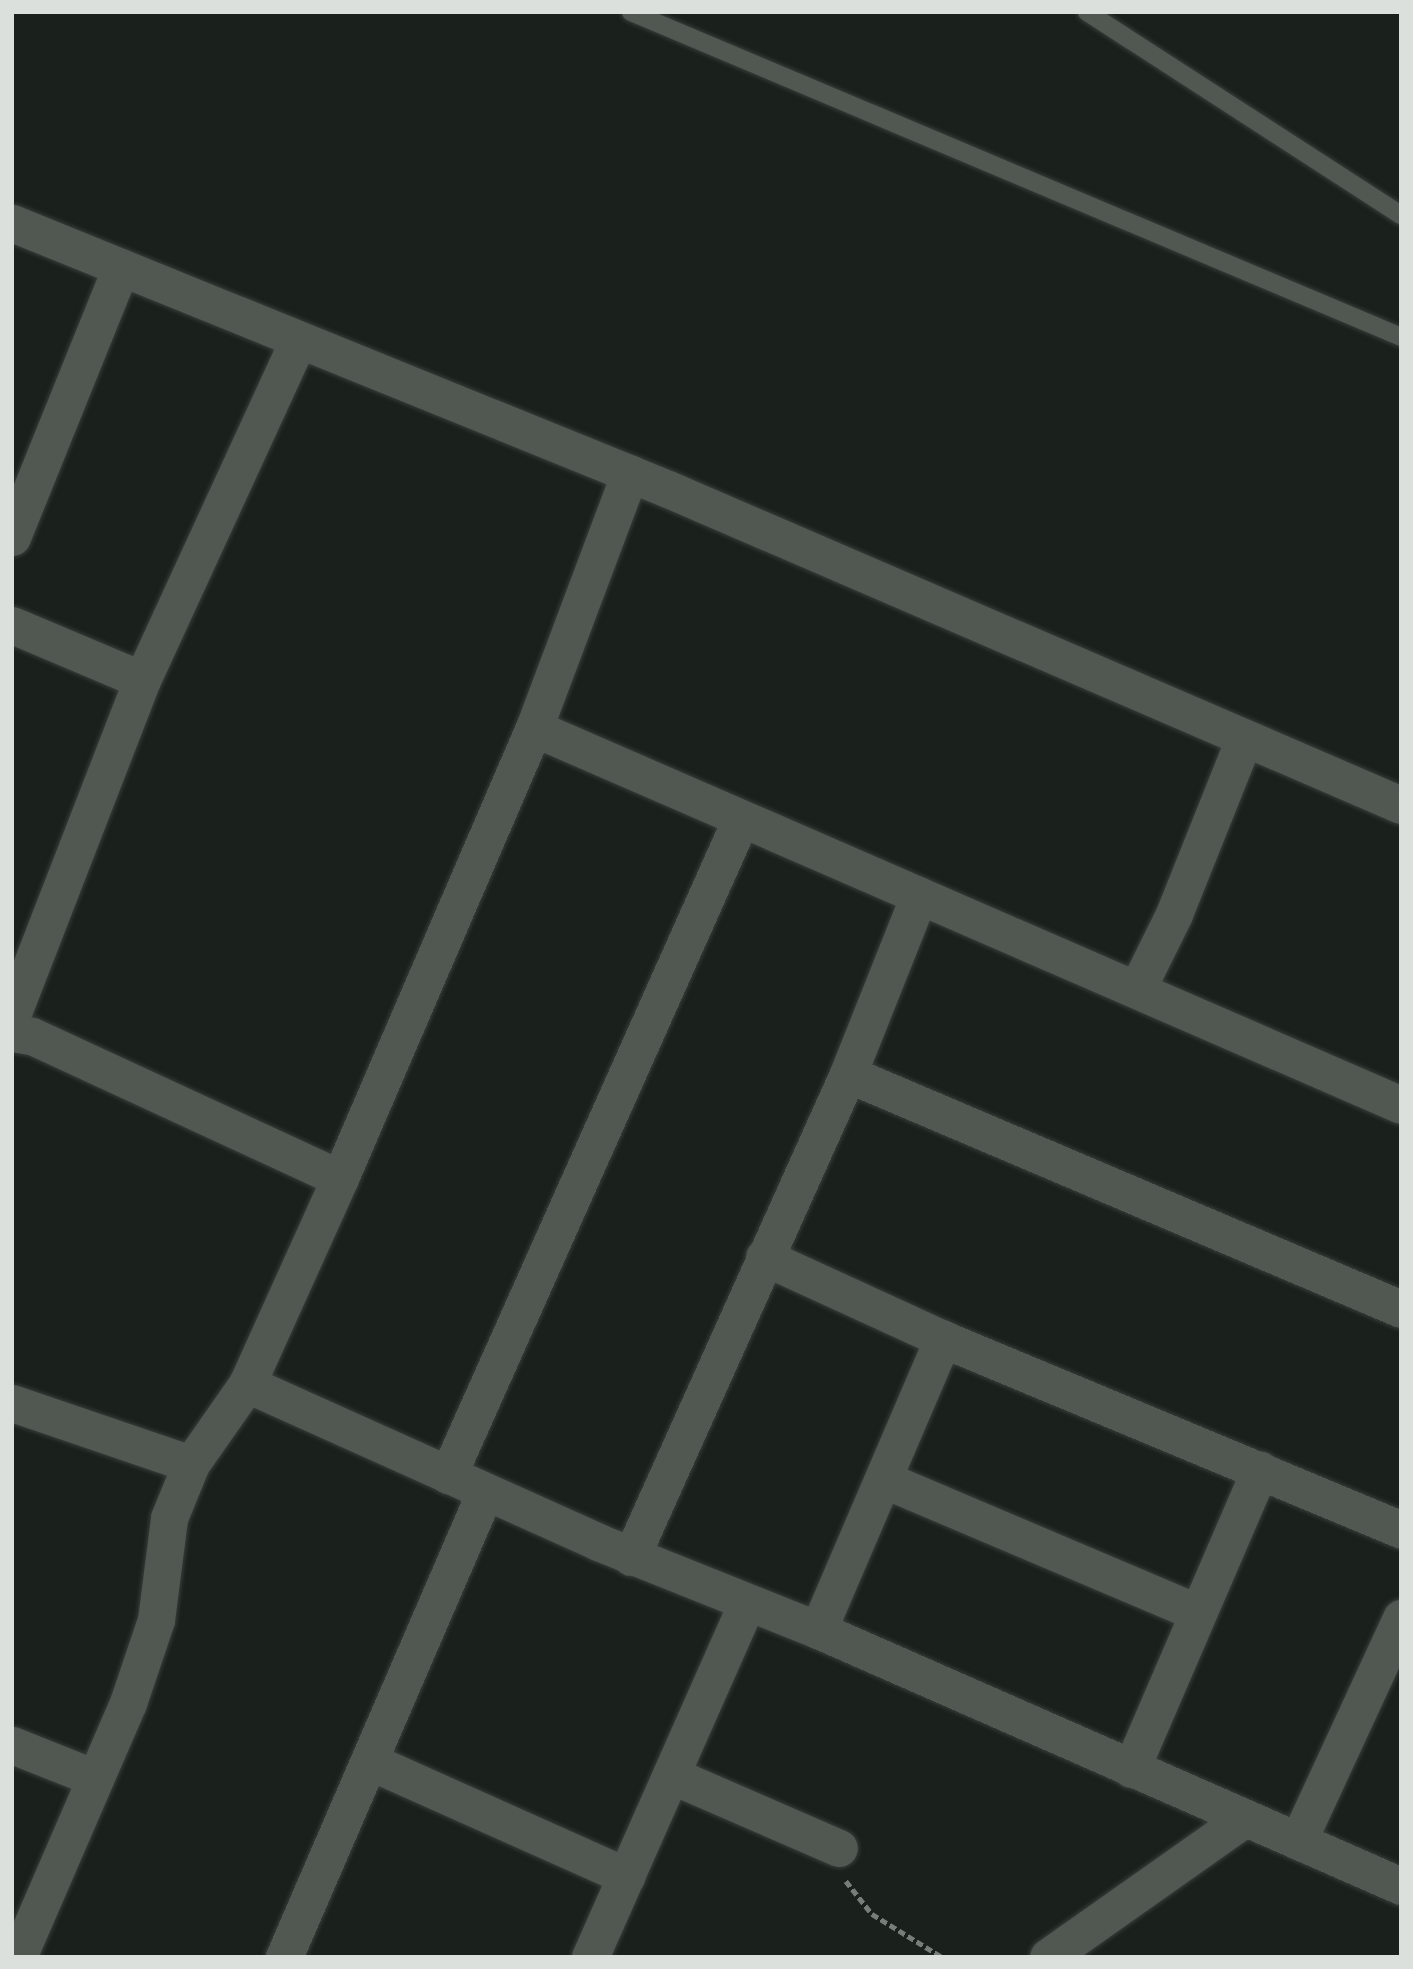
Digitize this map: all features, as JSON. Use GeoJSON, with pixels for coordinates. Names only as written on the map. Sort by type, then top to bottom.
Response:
{"type":"FeatureCollection","features":[{"type":"Feature","properties":{"kind":"street"},"geometry":{"type":"LineString","coordinates":[[12,223],[298,341],[630,473],[1401,805]]}},
{"type":"Feature","properties":{"kind":"street"},"geometry":{"type":"LineString","coordinates":[[12,537],[121,267]]}},
{"type":"Feature","properties":{"kind":"street"},"geometry":{"type":"LineString","coordinates":[[12,1015],[142,680],[298,341]]}},
{"type":"Feature","properties":{"kind":"street"},"geometry":{"type":"LineString","coordinates":[[18,1957],[95,1778],[156,1620],[169,1518],[191,1464],[247,1384],[340,1178],[534,728],[630,473]]}},
{"type":"Feature","properties":{"kind":"street"},"geometry":{"type":"LineString","coordinates":[[12,625],[142,680]]}},
{"type":"Feature","properties":{"kind":"street"},"geometry":{"type":"LineString","coordinates":[[534,728],[740,821],[1401,1105]]}},
{"type":"Feature","properties":{"kind":"street"},"geometry":{"type":"LineString","coordinates":[[1136,989],[1174,914],[1244,739]]}},
{"type":"Feature","properties":{"kind":"street"},"geometry":{"type":"LineString","coordinates":[[449,1475],[740,821]]}},
{"type":"Feature","properties":{"kind":"street"},"geometry":{"type":"LineString","coordinates":[[631,1557],[848,1074],[919,896]]}},
{"type":"Feature","properties":{"kind":"street"},"geometry":{"type":"LineString","coordinates":[[12,1033],[32,1036],[340,1178]]}},
{"type":"Feature","properties":{"kind":"street"},"geometry":{"type":"LineString","coordinates":[[848,1074],[1401,1309]]}},
{"type":"Feature","properties":{"kind":"street"},"geometry":{"type":"LineString","coordinates":[[764,1257],[943,1339],[1401,1530]]}},
{"type":"Feature","properties":{"kind":"street"},"geometry":{"type":"LineString","coordinates":[[818,1630],[885,1480],[943,1339]]}},
{"type":"Feature","properties":{"kind":"street"},"geometry":{"type":"LineString","coordinates":[[247,1384],[631,1557],[746,1605],[818,1630],[1401,1886]]}},
{"type":"Feature","properties":{"kind":"street"},"geometry":{"type":"LineString","coordinates":[[12,1403],[191,1464]]}},
{"type":"Feature","properties":{"kind":"street"},"geometry":{"type":"LineString","coordinates":[[1131,1769],[1196,1612],[1260,1470]]}},
{"type":"Feature","properties":{"kind":"street"},"geometry":{"type":"LineString","coordinates":[[885,1480],[1196,1612]]}},
{"type":"Feature","properties":{"kind":"street"},"geometry":{"type":"LineString","coordinates":[[284,1957],[485,1492]]}},
{"type":"Feature","properties":{"kind":"street"},"geometry":{"type":"LineString","coordinates":[[590,1957],[746,1605]]}},
{"type":"Feature","properties":{"kind":"street"},"geometry":{"type":"LineString","coordinates":[[1297,1841],[1387,1684],[1401,1618]]}},
{"type":"Feature","properties":{"kind":"street"},"geometry":{"type":"LineString","coordinates":[[12,1745],[95,1778]]}},
{"type":"Feature","properties":{"kind":"street"},"geometry":{"type":"LineString","coordinates":[[369,1761],[626,1876]]}},
{"type":"Feature","properties":{"kind":"street"},"geometry":{"type":"LineString","coordinates":[[671,1775],[839,1848]]}},
{"type":"Feature","properties":{"kind":"street"},"geometry":{"type":"LineString","coordinates":[[1048,1957],[1245,1818]]}},
{"type":"Feature","properties":{"kind":"lane"},"geometry":{"type":"LineString","coordinates":[[631,12],[1401,337]]}},
{"type":"Feature","properties":{"kind":"lane"},"geometry":{"type":"LineString","coordinates":[[1087,12],[1401,215]]}},
{"type":"Feature","properties":{"kind":"path"},"geometry":{"type":"LineString","coordinates":[[839,1848],[840,1874],[872,1914],[942,1957]]}}]}
